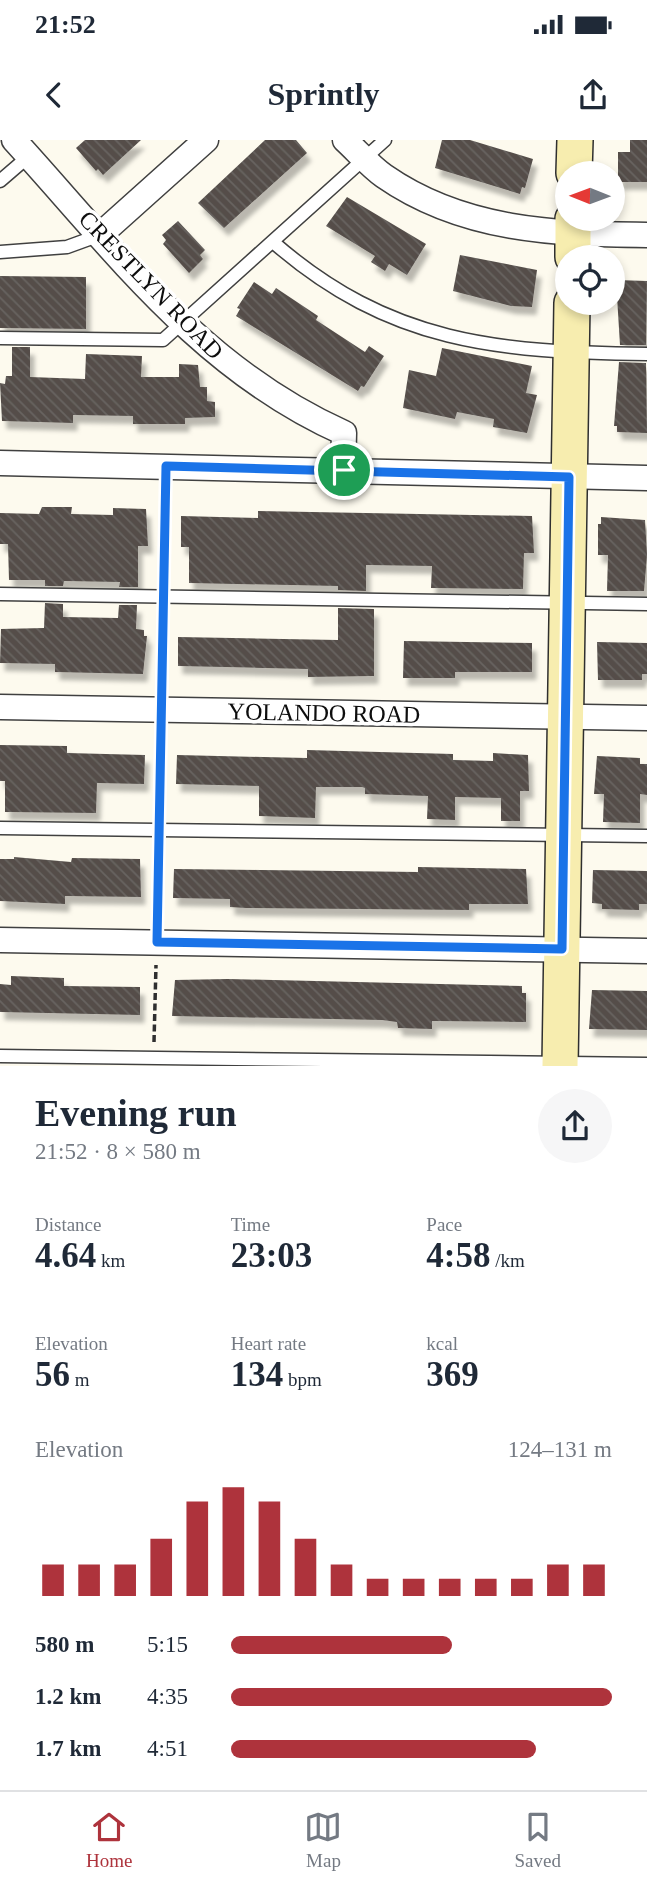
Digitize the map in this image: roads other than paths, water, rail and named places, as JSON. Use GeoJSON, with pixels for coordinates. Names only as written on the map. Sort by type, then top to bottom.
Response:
{"type":"FeatureCollection","features":[{"type":"Feature","properties":{"kind":"street"},"geometry":{"type":"LineString","coordinates":[[100,234],[206,140]]}},
{"type":"Feature","properties":{"kind":"street"},"geometry":{"type":"LineString","coordinates":[[345,140],[383,175],[409,191],[466,216],[573,237],[647,235]]}},
{"type":"Feature","properties":{"kind":"street"},"geometry":{"type":"LineString","coordinates":[[574,161],[575,140]]}},
{"type":"Feature","properties":{"kind":"street","name":"CRESTLYN ROAD"},"geometry":{"type":"LineString","coordinates":[[20,144],[182,324],[215,354],[259,386],[344,433],[344,470]]}},
{"type":"Feature","properties":{"kind":"street"},"geometry":{"type":"LineString","coordinates":[[560,1064],[572,315]]}},
{"type":"Feature","properties":{"kind":"street"},"geometry":{"type":"LineString","coordinates":[[0,463],[647,478]]}},
{"type":"Feature","properties":{"kind":"street","name":"YOLANDO ROAD"},"geometry":{"type":"LineString","coordinates":[[0,708],[647,718]]}},
{"type":"Feature","properties":{"kind":"street"},"geometry":{"type":"LineString","coordinates":[[0,940],[647,951]]}},
{"type":"Feature","properties":{"kind":"lane"},"geometry":{"type":"LineString","coordinates":[[0,338],[163,340],[385,140]]}},
{"type":"Feature","properties":{"kind":"lane"},"geometry":{"type":"LineString","coordinates":[[0,181],[20,144]]}},
{"type":"Feature","properties":{"kind":"lane"},"geometry":{"type":"LineString","coordinates":[[0,252],[67,247],[100,234]]}},
{"type":"Feature","properties":{"kind":"lane"},"geometry":{"type":"LineString","coordinates":[[272,242],[311,275],[358,303],[418,328],[478,343],[572,353],[647,354]]}},
{"type":"Feature","properties":{"kind":"lane"},"geometry":{"type":"LineString","coordinates":[[0,594],[647,604]]}},
{"type":"Feature","properties":{"kind":"lane"},"geometry":{"type":"LineString","coordinates":[[0,828],[647,836]]}},
{"type":"Feature","properties":{"kind":"lane"},"geometry":{"type":"LineString","coordinates":[[0,1056],[647,1064]]}}]}
